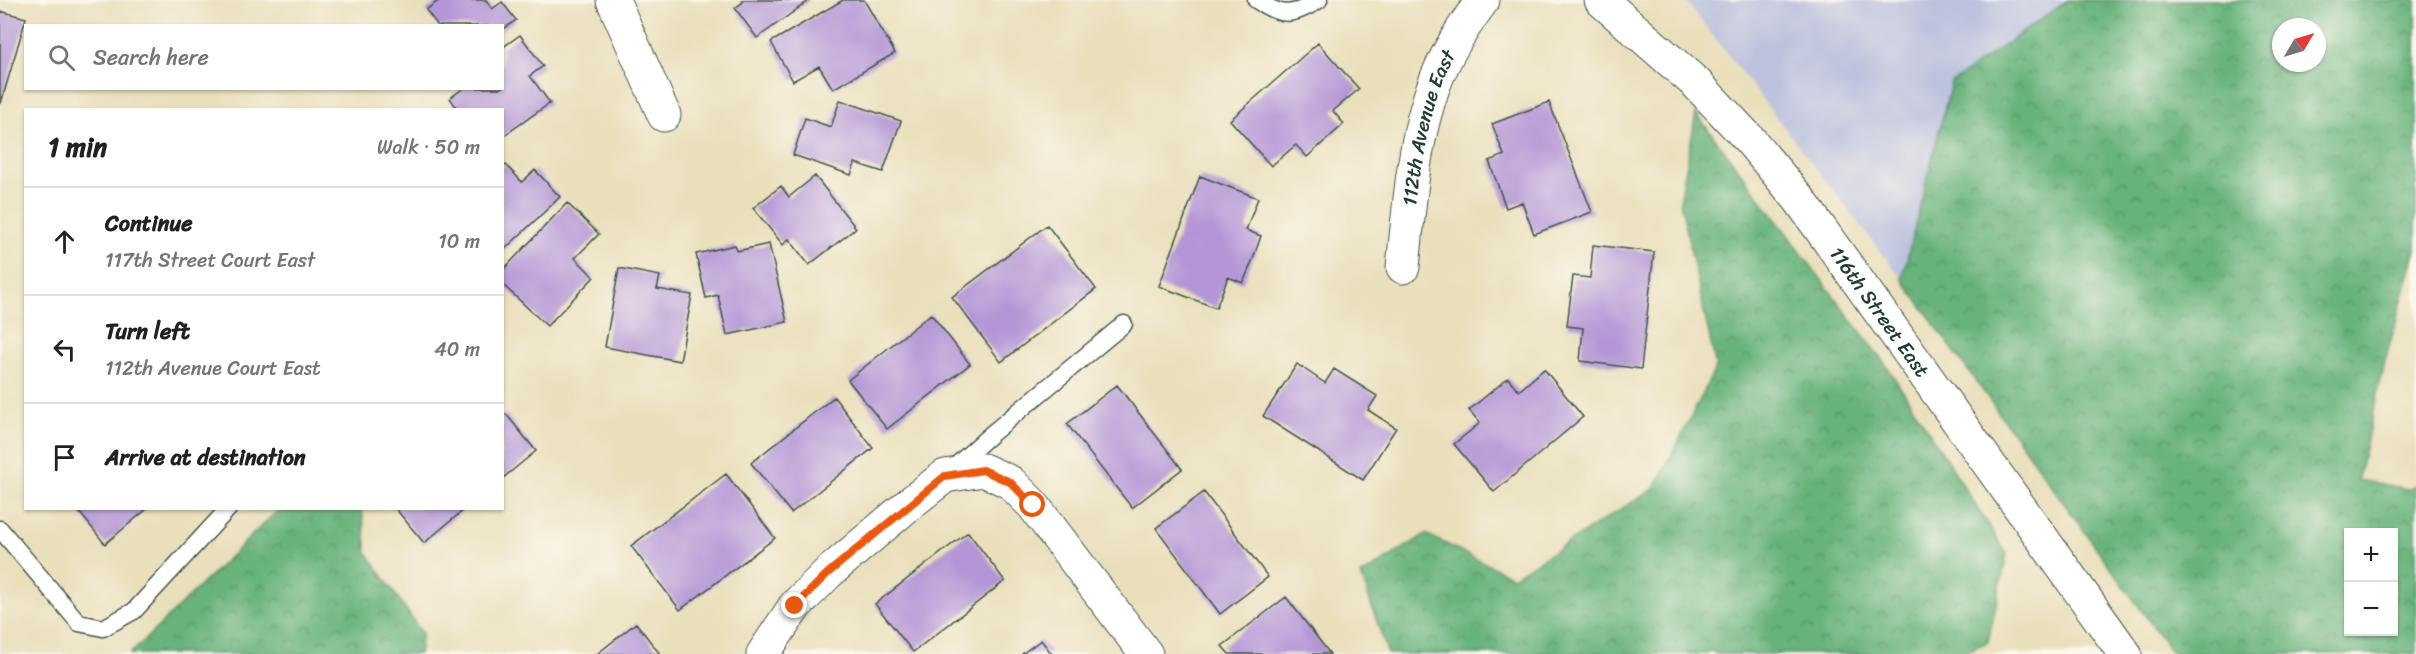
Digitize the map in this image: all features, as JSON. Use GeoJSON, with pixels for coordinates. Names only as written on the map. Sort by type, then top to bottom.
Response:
{"type":"FeatureCollection","features":[{"type":"Feature","properties":{"kind":"street"},"geometry":{"type":"LineString","coordinates":[[613,0],[664,115]]}},
{"type":"Feature","properties":{"kind":"street","name":"112th Avenue East"},"geometry":{"type":"LineString","coordinates":[[1403,267],[1417,145],[1429,98],[1455,41],[1483,0]]}},
{"type":"Feature","properties":{"kind":"street","name":"116th Street East"},"geometry":{"type":"LineString","coordinates":[[1601,0],[1697,84],[1749,139],[1799,199],[2125,654]]}},
{"type":"Feature","properties":{"kind":"street"},"geometry":{"type":"LineString","coordinates":[[763,654],[795,606],[828,573],[945,476],[983,470],[1010,482],[1033,505],[1146,654]]}},
{"type":"Feature","properties":{"kind":"lane"},"geometry":{"type":"LineString","coordinates":[[1256,0],[1275,12],[1300,12],[1319,0]]}},
{"type":"Feature","properties":{"kind":"lane"},"geometry":{"type":"LineString","coordinates":[[945,476],[1124,324]]}},
{"type":"Feature","properties":{"kind":"lane"},"geometry":{"type":"LineString","coordinates":[[0,529],[79,622],[103,628],[134,611],[227,510]]}},
{"type":"Feature","properties":{"kind":"shaded area"},"geometry":{"type":"Polygon","coordinates":[[[1685,0],[2261,0],[1902,279],[1685,0]]]}},
{"type":"Feature","properties":{"kind":"green space"},"geometry":{"type":"Polygon","coordinates":[[[2068,0],[2416,0],[2416,249],[2380,380],[2358,480],[2409,489],[2416,486],[2416,654],[2173,654],[1902,279],[1951,83],[2068,0]]]}},
{"type":"Feature","properties":{"kind":"green space"},"geometry":{"type":"Polygon","coordinates":[[[1696,113],[1888,368],[2007,554],[1988,642],[1960,654],[1716,654],[1711,651],[1707,654],[1388,654],[1361,575],[1426,534],[1513,577],[1655,488],[1716,367],[1680,201],[1696,113]]]}},
{"type":"Feature","properties":{"kind":"green space"},"geometry":{"type":"Polygon","coordinates":[[[278,510],[362,510],[367,553],[422,633],[419,654],[130,654],[278,510]]]}},
{"type":"Feature","properties":{"kind":"building"},"geometry":{"type":"Polygon","coordinates":[[[440,0],[486,0],[492,9],[502,2],[516,20],[504,29],[504,24],[436,24],[426,10],[440,0]]]}},
{"type":"Feature","properties":{"kind":"building"},"geometry":{"type":"Polygon","coordinates":[[[742,0],[810,0],[757,38],[735,8],[743,2],[742,0]]]}},
{"type":"Feature","properties":{"kind":"building"},"geometry":{"type":"Polygon","coordinates":[[[843,0],[864,0],[895,53],[833,89],[819,66],[793,81],[771,42],[843,0]]]}},
{"type":"Feature","properties":{"kind":"building"},"geometry":{"type":"Polygon","coordinates":[[[0,11],[26,18],[0,103],[0,11]]]}},
{"type":"Feature","properties":{"kind":"building"},"geometry":{"type":"Polygon","coordinates":[[[520,35],[543,66],[530,76],[550,103],[504,136],[504,108],[457,108],[450,98],[461,90],[504,90],[504,47],[520,35]]]}},
{"type":"Feature","properties":{"kind":"building"},"geometry":{"type":"Polygon","coordinates":[[[1318,43],[1359,89],[1333,111],[1344,124],[1307,157],[1296,145],[1271,166],[1230,120],[1318,43]]]}},
{"type":"Feature","properties":{"kind":"building"},"geometry":{"type":"Polygon","coordinates":[[[840,100],[901,121],[883,172],[855,163],[851,175],[793,155],[805,118],[831,127],[840,100]]]}},
{"type":"Feature","properties":{"kind":"building"},"geometry":{"type":"Polygon","coordinates":[[[1549,102],[1592,212],[1534,234],[1522,202],[1506,208],[1489,161],[1504,155],[1492,124],[1549,102]]]}},
{"type":"Feature","properties":{"kind":"building"},"geometry":{"type":"Polygon","coordinates":[[[506,165],[522,182],[535,170],[560,197],[505,249],[504,248],[504,166],[506,165]]]}},
{"type":"Feature","properties":{"kind":"building"},"geometry":{"type":"Polygon","coordinates":[[[815,176],[856,228],[809,265],[789,239],[783,245],[753,208],[781,186],[789,197],[815,176]]]}},
{"type":"Feature","properties":{"kind":"building"},"geometry":{"type":"Polygon","coordinates":[[[1200,176],[1258,198],[1246,230],[1261,236],[1253,259],[1243,283],[1228,277],[1216,308],[1159,286],[1200,176]]]}},
{"type":"Feature","properties":{"kind":"building"},"geometry":{"type":"Polygon","coordinates":[[[567,203],[599,234],[575,258],[594,277],[547,326],[504,286],[504,269],[567,203]]]}},
{"type":"Feature","properties":{"kind":"building"},"geometry":{"type":"Polygon","coordinates":[[[1047,225],[1096,289],[1001,362],[952,297],[1047,225]]]}},
{"type":"Feature","properties":{"kind":"building"},"geometry":{"type":"Polygon","coordinates":[[[769,244],[787,322],[727,335],[718,295],[706,298],[696,254],[735,245],[737,251],[769,244]]]}},
{"type":"Feature","properties":{"kind":"building"},"geometry":{"type":"Polygon","coordinates":[[[1593,245],[1654,252],[1641,369],[1580,361],[1583,328],[1567,326],[1573,276],[1590,278],[1593,245]]]}},
{"type":"Feature","properties":{"kind":"building"},"geometry":{"type":"Polygon","coordinates":[[[619,268],[660,276],[657,289],[692,295],[680,361],[605,347],[619,268]]]}},
{"type":"Feature","properties":{"kind":"building"},"geometry":{"type":"Polygon","coordinates":[[[931,314],[970,364],[887,429],[848,380],[931,314]]]}},
{"type":"Feature","properties":{"kind":"building"},"geometry":{"type":"Polygon","coordinates":[[[1297,364],[1325,383],[1334,369],[1377,396],[1368,410],[1396,428],[1363,480],[1263,416],[1297,364]]]}},
{"type":"Feature","properties":{"kind":"building"},"geometry":{"type":"Polygon","coordinates":[[[1544,369],[1583,417],[1494,492],[1454,444],[1480,423],[1469,410],[1508,378],[1519,391],[1544,369]]]}},
{"type":"Feature","properties":{"kind":"building"},"geometry":{"type":"Polygon","coordinates":[[[1117,385],[1182,469],[1132,508],[1067,424],[1117,385]]]}},
{"type":"Feature","properties":{"kind":"building"},"geometry":{"type":"Polygon","coordinates":[[[834,397],[873,448],[791,513],[751,463],[834,397]]]}},
{"type":"Feature","properties":{"kind":"building"},"geometry":{"type":"Polygon","coordinates":[[[506,414],[536,451],[504,477],[504,415],[506,414]]]}},
{"type":"Feature","properties":{"kind":"building"},"geometry":{"type":"Polygon","coordinates":[[[726,474],[775,538],[680,610],[631,546],[726,474]]]}},
{"type":"Feature","properties":{"kind":"building"},"geometry":{"type":"Polygon","coordinates":[[[1204,492],[1268,577],[1220,614],[1156,528],[1204,492]]]}},
{"type":"Feature","properties":{"kind":"building"},"geometry":{"type":"Polygon","coordinates":[[[78,510],[146,510],[105,544],[78,510]]]}},
{"type":"Feature","properties":{"kind":"building"},"geometry":{"type":"Polygon","coordinates":[[[397,510],[464,510],[424,543],[397,510]]]}},
{"type":"Feature","properties":{"kind":"building"},"geometry":{"type":"Polygon","coordinates":[[[968,532],[1005,581],[913,652],[875,604],[968,532]]]}},
{"type":"Feature","properties":{"kind":"building"},"geometry":{"type":"Polygon","coordinates":[[[1286,597],[1330,654],[1229,654],[1222,646],[1286,597]]]}},
{"type":"Feature","properties":{"kind":"building"},"geometry":{"type":"Polygon","coordinates":[[[636,623],[660,654],[597,654],[636,623]]]}},
{"type":"Feature","properties":{"kind":"building"},"geometry":{"type":"Polygon","coordinates":[[[1041,640],[1052,654],[1022,654],[1041,640]]]}},
{"type":"Feature","properties":{"kind":"route"},"geometry":{"type":"LineString","coordinates":[[795,606],[828,573],[945,476],[983,470],[1010,482],[1033,505]]}}]}
